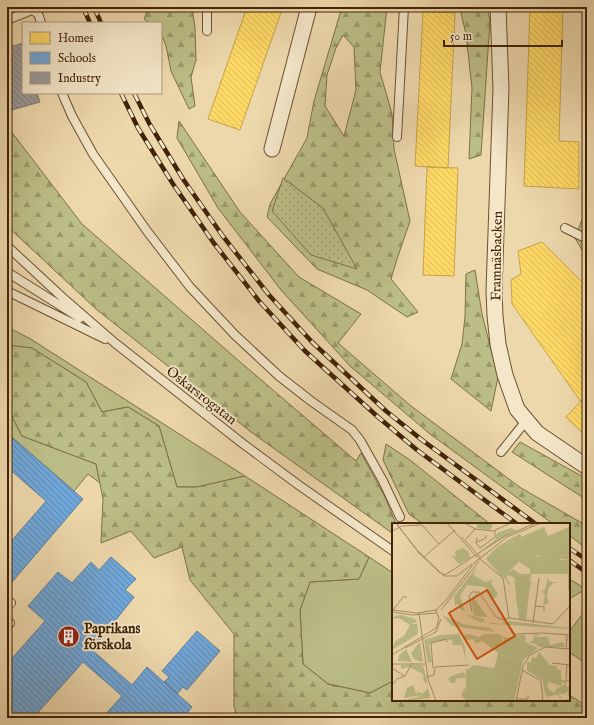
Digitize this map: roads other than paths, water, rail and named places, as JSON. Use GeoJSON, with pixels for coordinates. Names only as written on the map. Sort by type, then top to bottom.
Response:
{"type":"FeatureCollection","features":[{"type":"Feature","properties":{"kind":"street"},"geometry":{"type":"LineString","coordinates":[[272,149],[309,7]]}},
{"type":"Feature","properties":{"kind":"street","name":"Framnäsbacken"},"geometry":{"type":"LineString","coordinates":[[498,7],[501,88],[494,291],[498,344],[505,375],[517,409],[537,433],[587,467]]}},
{"type":"Feature","properties":{"kind":"lane"},"geometry":{"type":"LineString","coordinates":[[207,7],[207,31]]}},
{"type":"Feature","properties":{"kind":"lane"},"geometry":{"type":"LineString","coordinates":[[397,137],[404,7]]}},
{"type":"Feature","properties":{"kind":"lane"},"geometry":{"type":"LineString","coordinates":[[7,20],[32,10],[39,15],[41,22]]}},
{"type":"Feature","properties":{"kind":"lane"},"geometry":{"type":"LineString","coordinates":[[62,94],[72,116],[93,154],[147,231],[190,287],[235,335],[279,376],[352,430],[360,440],[383,481],[400,517]]}},
{"type":"Feature","properties":{"kind":"lane"},"geometry":{"type":"LineString","coordinates":[[565,228],[587,238]]}},
{"type":"Feature","properties":{"kind":"lane","name":"Oskarsrogatan"},"geometry":{"type":"LineString","coordinates":[[7,246],[115,343],[242,443],[392,550]]}},
{"type":"Feature","properties":{"kind":"lane"},"geometry":{"type":"LineString","coordinates":[[7,272],[80,318],[115,343]]}},
{"type":"Feature","properties":{"kind":"lane"},"geometry":{"type":"LineString","coordinates":[[7,291],[115,343]]}},
{"type":"Feature","properties":{"kind":"lane"},"geometry":{"type":"LineString","coordinates":[[501,452],[526,421]]}},
{"type":"Feature","properties":{"kind":"railway"},"geometry":{"type":"LineString","coordinates":[[83,7],[90,22]]}},
{"type":"Feature","properties":{"kind":"railway"},"geometry":{"type":"LineString","coordinates":[[94,7],[101,22]]}},
{"type":"Feature","properties":{"kind":"railway"},"geometry":{"type":"LineString","coordinates":[[121,94],[138,128],[173,184],[213,242],[259,301],[305,351],[378,417],[417,450],[516,523]]}},
{"type":"Feature","properties":{"kind":"railway"},"geometry":{"type":"LineString","coordinates":[[134,94],[149,123],[183,179],[222,235],[269,295],[312,342],[386,411],[422,440],[535,523]]}},
{"type":"Feature","properties":{"kind":"railway"},"geometry":{"type":"LineString","coordinates":[[570,549],[587,560]]}},
{"type":"Feature","properties":{"kind":"railway"},"geometry":{"type":"LineString","coordinates":[[570,561],[587,573]]}},
{"type":"Feature","properties":{"kind":"place","name":"Paprikans förskola"},"geometry":{"type":"Point","coordinates":[68,636]}}]}
